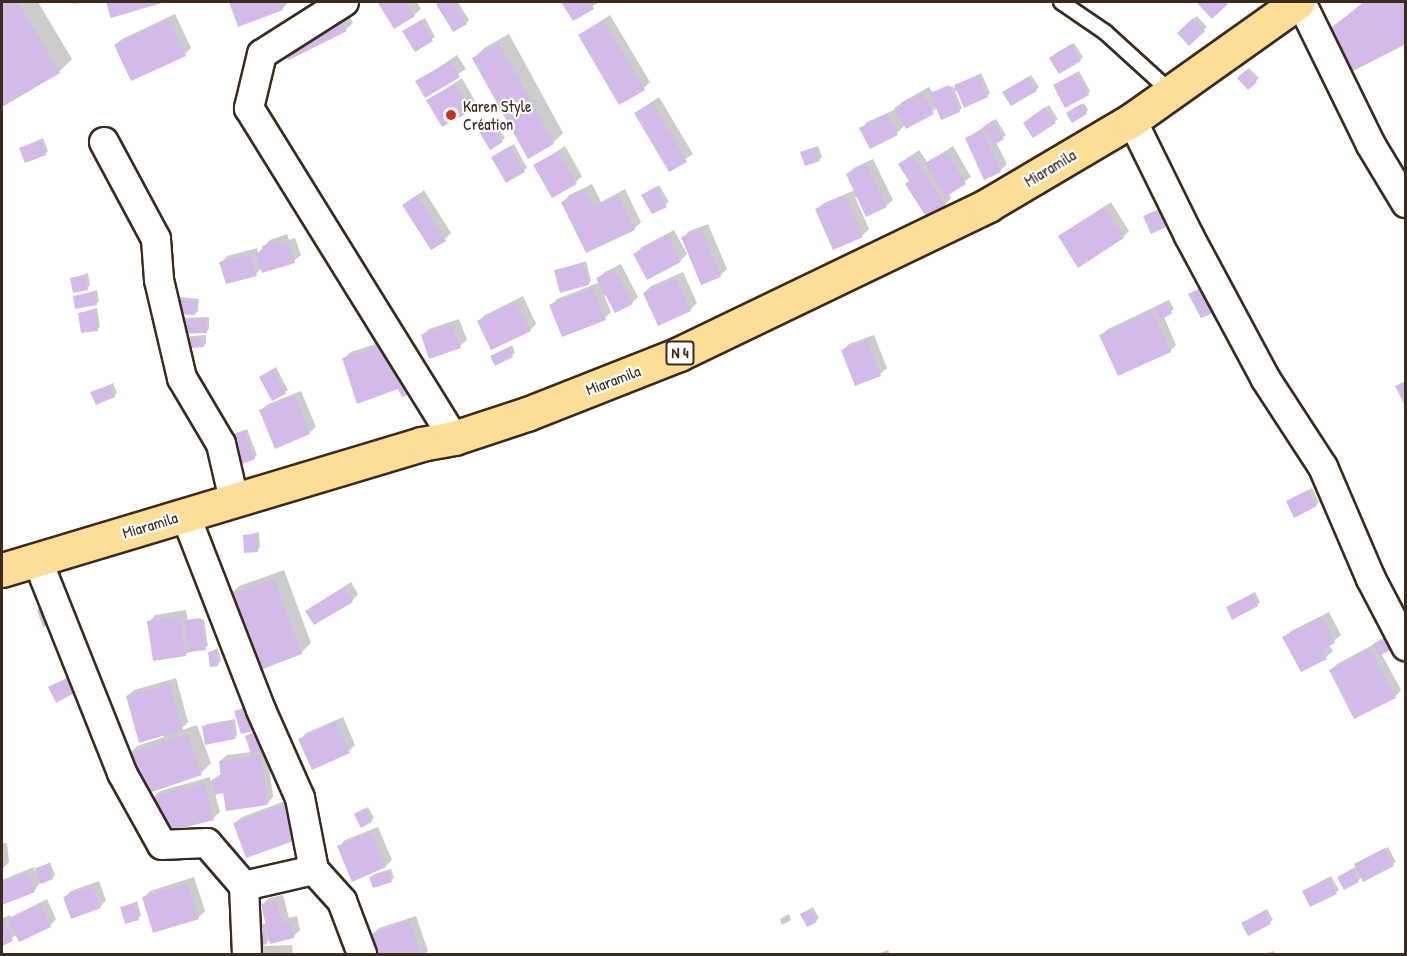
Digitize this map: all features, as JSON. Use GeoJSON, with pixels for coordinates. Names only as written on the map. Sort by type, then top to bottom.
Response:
{"type":"FeatureCollection","features":[{"type":"Feature","properties":{"kind":"main road","name":"Miaramila"},"geometry":{"type":"LineString","coordinates":[[2,570],[421,444],[454,438],[527,414],[679,354],[988,205],[1132,120],[1299,2]]}},
{"type":"Feature","properties":{"kind":"street"},"geometry":{"type":"LineString","coordinates":[[344,2],[262,54],[249,108],[454,438]]}},
{"type":"Feature","properties":{"kind":"street"},"geometry":{"type":"LineString","coordinates":[[1299,2],[1371,145],[1406,203]]}},
{"type":"Feature","properties":{"kind":"street"},"geometry":{"type":"LineString","coordinates":[[1132,120],[1189,236],[1265,378],[1323,467],[1371,579],[1406,646]]}},
{"type":"Feature","properties":{"kind":"street"},"geometry":{"type":"LineString","coordinates":[[104,142],[156,238],[159,280],[182,378],[221,444],[234,500]]}},
{"type":"Feature","properties":{"kind":"street"},"geometry":{"type":"LineString","coordinates":[[185,514],[261,710],[300,798],[314,870],[342,901],[362,954]]}},
{"type":"Feature","properties":{"kind":"street"},"geometry":{"type":"LineString","coordinates":[[37,559],[122,773],[162,845],[207,843],[244,886],[247,954]]}},
{"type":"Feature","properties":{"kind":"street"},"geometry":{"type":"LineString","coordinates":[[244,886],[314,870]]}},
{"type":"Feature","properties":{"kind":"lane"},"geometry":{"type":"LineString","coordinates":[[1061,2],[1105,32],[1172,93]]}},
{"type":"Feature","properties":{"kind":"building"},"geometry":{"type":"Polygon","coordinates":[[[2,2],[18,2],[60,73],[2,107],[2,2]]]}},
{"type":"Feature","properties":{"kind":"building"},"geometry":{"type":"Polygon","coordinates":[[[106,2],[165,2],[111,18],[106,2]]]}},
{"type":"Feature","properties":{"kind":"building"},"geometry":{"type":"Polygon","coordinates":[[[229,2],[280,2],[283,10],[238,27],[229,2]]]}},
{"type":"Feature","properties":{"kind":"building"},"geometry":{"type":"Polygon","coordinates":[[[407,2],[415,16],[394,29],[378,3],[407,2]]]}},
{"type":"Feature","properties":{"kind":"building"},"geometry":{"type":"Polygon","coordinates":[[[454,2],[467,24],[453,32],[436,4],[454,2]]]}},
{"type":"Feature","properties":{"kind":"building"},"geometry":{"type":"Polygon","coordinates":[[[561,2],[590,2],[594,9],[573,21],[561,2]]]}},
{"type":"Feature","properties":{"kind":"building"},"geometry":{"type":"Polygon","coordinates":[[[1196,2],[1225,2],[1228,4],[1212,19],[1196,2]]]}},
{"type":"Feature","properties":{"kind":"building"},"geometry":{"type":"Polygon","coordinates":[[[1365,2],[1406,2],[1406,44],[1351,72],[1329,29],[1365,2]]]}},
{"type":"Feature","properties":{"kind":"building"},"geometry":{"type":"Polygon","coordinates":[[[340,17],[347,31],[289,60],[282,46],[340,17]]]}},
{"type":"Feature","properties":{"kind":"building"},"geometry":{"type":"Polygon","coordinates":[[[1193,18],[1205,31],[1189,46],[1177,33],[1193,18]]]}},
{"type":"Feature","properties":{"kind":"building"},"geometry":{"type":"Polygon","coordinates":[[[168,19],[186,56],[131,81],[114,45],[168,19]]]}},
{"type":"Feature","properties":{"kind":"building"},"geometry":{"type":"Polygon","coordinates":[[[421,20],[433,41],[415,52],[402,31],[421,20]]]}},
{"type":"Feature","properties":{"kind":"building"},"geometry":{"type":"Polygon","coordinates":[[[603,20],[645,90],[619,105],[578,35],[603,20]]]}},
{"type":"Feature","properties":{"kind":"building"},"geometry":{"type":"Polygon","coordinates":[[[499,43],[554,144],[528,159],[472,58],[499,43]]]}},
{"type":"Feature","properties":{"kind":"building"},"geometry":{"type":"Polygon","coordinates":[[[1071,44],[1081,61],[1059,74],[1049,58],[1071,44]]]}},
{"type":"Feature","properties":{"kind":"building"},"geometry":{"type":"Polygon","coordinates":[[[450,61],[460,77],[425,98],[415,81],[450,61]]]}},
{"type":"Feature","properties":{"kind":"building"},"geometry":{"type":"Polygon","coordinates":[[[1246,70],[1257,82],[1248,90],[1237,78],[1246,70]]]}},
{"type":"Feature","properties":{"kind":"building"},"geometry":{"type":"Polygon","coordinates":[[[1076,73],[1089,95],[1065,108],[1053,85],[1076,73]]]}},
{"type":"Feature","properties":{"kind":"building"},"geometry":{"type":"Polygon","coordinates":[[[978,75],[988,97],[964,108],[954,85],[978,75]]]}},
{"type":"Feature","properties":{"kind":"building"},"geometry":{"type":"Polygon","coordinates":[[[1028,77],[1037,91],[1011,106],[1002,92],[1028,77]]]}},
{"type":"Feature","properties":{"kind":"building"},"geometry":{"type":"Polygon","coordinates":[[[455,84],[471,111],[442,127],[426,100],[455,84]]]}},
{"type":"Feature","properties":{"kind":"building"},"geometry":{"type":"Polygon","coordinates":[[[949,85],[960,112],[941,120],[930,93],[949,85]]]}},
{"type":"Feature","properties":{"kind":"building"},"geometry":{"type":"Polygon","coordinates":[[[922,93],[934,114],[906,129],[894,108],[922,93]]]}},
{"type":"Feature","properties":{"kind":"building"},"geometry":{"type":"Polygon","coordinates":[[[652,102],[687,162],[669,172],[634,113],[652,102]]]}},
{"type":"Feature","properties":{"kind":"building"},"geometry":{"type":"Polygon","coordinates":[[[1081,104],[1087,114],[1072,123],[1066,113],[1081,104]]]}},
{"type":"Feature","properties":{"kind":"building"},"geometry":{"type":"Polygon","coordinates":[[[1045,107],[1056,123],[1033,138],[1023,123],[1045,107]]]}},
{"type":"Feature","properties":{"kind":"building"},"geometry":{"type":"Polygon","coordinates":[[[887,114],[898,135],[870,149],[859,128],[887,114]]]}},
{"type":"Feature","properties":{"kind":"building"},"geometry":{"type":"Polygon","coordinates":[[[993,120],[1004,139],[994,145],[983,127],[993,120]]]}},
{"type":"Feature","properties":{"kind":"building"},"geometry":{"type":"Polygon","coordinates":[[[491,123],[503,142],[490,150],[478,130],[491,123]]]}},
{"type":"Feature","properties":{"kind":"building"},"geometry":{"type":"Polygon","coordinates":[[[982,130],[1001,172],[984,180],[965,138],[982,130]]]}},
{"type":"Feature","properties":{"kind":"building"},"geometry":{"type":"Polygon","coordinates":[[[40,140],[46,155],[25,163],[19,148],[40,140]]]}},
{"type":"Feature","properties":{"kind":"building"},"geometry":{"type":"Polygon","coordinates":[[[510,146],[525,172],[506,183],[491,157],[510,146]]]}},
{"type":"Feature","properties":{"kind":"building"},"geometry":{"type":"Polygon","coordinates":[[[815,147],[820,161],[805,166],[800,152],[815,147]]]}},
{"type":"Feature","properties":{"kind":"building"},"geometry":{"type":"Polygon","coordinates":[[[558,151],[577,184],[552,198],[533,165],[558,151]]]}},
{"type":"Feature","properties":{"kind":"building"},"geometry":{"type":"Polygon","coordinates":[[[946,151],[966,184],[945,197],[925,163],[946,151]]]}},
{"type":"Feature","properties":{"kind":"building"},"geometry":{"type":"Polygon","coordinates":[[[912,155],[946,206],[927,218],[905,184],[909,181],[898,164],[912,155]]]}},
{"type":"Feature","properties":{"kind":"building"},"geometry":{"type":"Polygon","coordinates":[[[866,164],[887,207],[866,217],[846,174],[866,164]]]}},
{"type":"Feature","properties":{"kind":"building"},"geometry":{"type":"Polygon","coordinates":[[[656,187],[667,207],[652,214],[641,195],[656,187]]]}},
{"type":"Feature","properties":{"kind":"building"},"geometry":{"type":"Polygon","coordinates":[[[585,190],[594,207],[618,195],[635,230],[586,253],[561,202],[585,190]]]}},
{"type":"Feature","properties":{"kind":"building"},"geometry":{"type":"Polygon","coordinates":[[[417,195],[446,241],[431,250],[402,205],[417,195]]]}},
{"type":"Feature","properties":{"kind":"building"},"geometry":{"type":"Polygon","coordinates":[[[846,196],[863,237],[833,250],[815,209],[846,196]]]}},
{"type":"Feature","properties":{"kind":"building"},"geometry":{"type":"Polygon","coordinates":[[[1104,207],[1124,238],[1078,268],[1058,236],[1104,207]]]}},
{"type":"Feature","properties":{"kind":"building"},"geometry":{"type":"Polygon","coordinates":[[[1158,210],[1166,227],[1151,234],[1143,216],[1158,210]]]}},
{"type":"Feature","properties":{"kind":"building"},"geometry":{"type":"Polygon","coordinates":[[[701,229],[721,277],[701,285],[681,237],[701,229]]]}},
{"type":"Feature","properties":{"kind":"building"},"geometry":{"type":"Polygon","coordinates":[[[667,235],[681,262],[647,280],[633,254],[667,235]]]}},
{"type":"Feature","properties":{"kind":"building"},"geometry":{"type":"Polygon","coordinates":[[[280,240],[282,245],[289,243],[295,263],[262,273],[256,254],[263,251],[262,246],[280,240]]]}},
{"type":"Feature","properties":{"kind":"building"},"geometry":{"type":"Polygon","coordinates":[[[251,254],[257,276],[226,284],[219,262],[251,254]]]}},
{"type":"Feature","properties":{"kind":"building"},"geometry":{"type":"Polygon","coordinates":[[[583,263],[589,285],[560,293],[554,270],[583,263]]]}},
{"type":"Feature","properties":{"kind":"building"},"geometry":{"type":"Polygon","coordinates":[[[614,269],[633,304],[615,313],[596,278],[614,269]]]}},
{"type":"Feature","properties":{"kind":"building"},"geometry":{"type":"Polygon","coordinates":[[[85,275],[88,290],[73,293],[70,278],[85,275]]]}},
{"type":"Feature","properties":{"kind":"building"},"geometry":{"type":"Polygon","coordinates":[[[676,278],[691,311],[658,326],[643,293],[676,278]]]}},
{"type":"Feature","properties":{"kind":"building"},"geometry":{"type":"Polygon","coordinates":[[[592,288],[606,320],[562,337],[549,305],[592,288]]]}},
{"type":"Feature","properties":{"kind":"building"},"geometry":{"type":"Polygon","coordinates":[[[1201,288],[1213,313],[1201,318],[1188,294],[1201,288]]]}},
{"type":"Feature","properties":{"kind":"building"},"geometry":{"type":"Polygon","coordinates":[[[94,292],[97,305],[75,309],[73,296],[94,292]]]}},
{"type":"Feature","properties":{"kind":"building"},"geometry":{"type":"Polygon","coordinates":[[[176,300],[197,301],[195,315],[175,314],[176,300]]]}},
{"type":"Feature","properties":{"kind":"building"},"geometry":{"type":"Polygon","coordinates":[[[516,302],[531,331],[491,350],[477,321],[516,302]]]}},
{"type":"Feature","properties":{"kind":"building"},"geometry":{"type":"Polygon","coordinates":[[[1165,302],[1172,313],[1161,320],[1154,309],[1165,302]]]}},
{"type":"Feature","properties":{"kind":"building"},"geometry":{"type":"Polygon","coordinates":[[[95,310],[98,331],[81,333],[78,313],[95,310]]]}},
{"type":"Feature","properties":{"kind":"building"},"geometry":{"type":"Polygon","coordinates":[[[1152,311],[1171,352],[1118,376],[1099,335],[1152,311]]]}},
{"type":"Feature","properties":{"kind":"building"},"geometry":{"type":"Polygon","coordinates":[[[207,319],[207,333],[176,334],[176,320],[207,319]]]}},
{"type":"Feature","properties":{"kind":"building"},"geometry":{"type":"Polygon","coordinates":[[[452,324],[461,348],[429,359],[421,335],[452,324]]]}},
{"type":"Feature","properties":{"kind":"building"},"geometry":{"type":"Polygon","coordinates":[[[203,338],[204,347],[178,349],[177,340],[203,338]]]}},
{"type":"Feature","properties":{"kind":"building"},"geometry":{"type":"Polygon","coordinates":[[[867,340],[881,376],[855,386],[841,350],[867,340]]]}},
{"type":"Feature","properties":{"kind":"building"},"geometry":{"type":"Polygon","coordinates":[[[390,343],[417,392],[402,397],[398,389],[357,404],[342,358],[390,343]]]}},
{"type":"Feature","properties":{"kind":"building"},"geometry":{"type":"Polygon","coordinates":[[[509,347],[513,357],[495,366],[490,356],[509,347]]]}},
{"type":"Feature","properties":{"kind":"building"},"geometry":{"type":"Polygon","coordinates":[[[273,369],[286,394],[272,401],[259,377],[273,369]]]}},
{"type":"Feature","properties":{"kind":"building"},"geometry":{"type":"Polygon","coordinates":[[[1406,381],[1406,408],[1395,386],[1406,381]]]}},
{"type":"Feature","properties":{"kind":"building"},"geometry":{"type":"Polygon","coordinates":[[[110,385],[115,397],[96,405],[90,392],[110,385]]]}},
{"type":"Feature","properties":{"kind":"building"},"geometry":{"type":"Polygon","coordinates":[[[295,396],[310,434],[275,449],[259,410],[295,396]]]}},
{"type":"Feature","properties":{"kind":"building"},"geometry":{"type":"Polygon","coordinates":[[[245,431],[255,459],[234,467],[223,438],[245,431]]]}},
{"type":"Feature","properties":{"kind":"building"},"geometry":{"type":"Polygon","coordinates":[[[1308,490],[1317,506],[1294,518],[1286,501],[1308,490]]]}},
{"type":"Feature","properties":{"kind":"building"},"geometry":{"type":"Polygon","coordinates":[[[257,534],[258,552],[244,553],[243,535],[257,534]]]}},
{"type":"Feature","properties":{"kind":"building"},"geometry":{"type":"Polygon","coordinates":[[[274,579],[302,654],[255,672],[227,596],[274,579]]]}},
{"type":"Feature","properties":{"kind":"building"},"geometry":{"type":"Polygon","coordinates":[[[344,587],[353,602],[314,625],[305,611],[344,587]]]}},
{"type":"Feature","properties":{"kind":"building"},"geometry":{"type":"Polygon","coordinates":[[[1252,594],[1258,606],[1232,620],[1226,607],[1252,594]]]}},
{"type":"Feature","properties":{"kind":"building"},"geometry":{"type":"Polygon","coordinates":[[[47,606],[53,623],[43,627],[37,610],[47,606]]]}},
{"type":"Feature","properties":{"kind":"building"},"geometry":{"type":"Polygon","coordinates":[[[180,616],[186,656],[153,661],[147,621],[180,616]]]}},
{"type":"Feature","properties":{"kind":"building"},"geometry":{"type":"Polygon","coordinates":[[[1322,617],[1335,643],[1322,650],[1327,659],[1301,672],[1282,637],[1322,617]]]}},
{"type":"Feature","properties":{"kind":"building"},"geometry":{"type":"Polygon","coordinates":[[[201,618],[206,650],[189,652],[185,620],[201,618]]]}},
{"type":"Feature","properties":{"kind":"building"},"geometry":{"type":"Polygon","coordinates":[[[1385,637],[1392,649],[1379,656],[1373,644],[1385,637]]]}},
{"type":"Feature","properties":{"kind":"building"},"geometry":{"type":"Polygon","coordinates":[[[1370,649],[1396,698],[1354,719],[1329,670],[1370,649]]]}},
{"type":"Feature","properties":{"kind":"building"},"geometry":{"type":"Polygon","coordinates":[[[216,650],[218,666],[210,667],[208,652],[216,650]]]}},
{"type":"Feature","properties":{"kind":"building"},"geometry":{"type":"Polygon","coordinates":[[[71,676],[78,691],[56,703],[48,687],[71,676]]]}},
{"type":"Feature","properties":{"kind":"building"},"geometry":{"type":"Polygon","coordinates":[[[170,684],[183,730],[139,743],[126,696],[170,684]]]}},
{"type":"Feature","properties":{"kind":"building"},"geometry":{"type":"Polygon","coordinates":[[[248,707],[253,731],[241,734],[234,711],[248,707]]]}},
{"type":"Feature","properties":{"kind":"building"},"geometry":{"type":"Polygon","coordinates":[[[232,721],[235,739],[205,745],[202,726],[232,721]]]}},
{"type":"Feature","properties":{"kind":"building"},"geometry":{"type":"Polygon","coordinates":[[[336,722],[350,753],[312,770],[298,739],[336,722]]]}},
{"type":"Feature","properties":{"kind":"building"},"geometry":{"type":"Polygon","coordinates":[[[257,732],[262,750],[251,754],[245,736],[257,732]]]}},
{"type":"Feature","properties":{"kind":"building"},"geometry":{"type":"Polygon","coordinates":[[[187,734],[202,775],[140,796],[125,755],[187,734]]]}},
{"type":"Feature","properties":{"kind":"building"},"geometry":{"type":"Polygon","coordinates":[[[261,755],[268,805],[226,811],[223,793],[214,795],[212,779],[221,778],[219,761],[261,755]]]}},
{"type":"Feature","properties":{"kind":"building"},"geometry":{"type":"Polygon","coordinates":[[[204,783],[214,820],[162,833],[152,797],[204,783]]]}},
{"type":"Feature","properties":{"kind":"building"},"geometry":{"type":"Polygon","coordinates":[[[289,803],[302,838],[246,858],[233,823],[289,803]]]}},
{"type":"Feature","properties":{"kind":"building"},"geometry":{"type":"Polygon","coordinates":[[[365,808],[372,822],[361,828],[354,814],[365,808]]]}},
{"type":"Feature","properties":{"kind":"building"},"geometry":{"type":"Polygon","coordinates":[[[371,832],[386,867],[352,882],[337,846],[371,832]]]}},
{"type":"Feature","properties":{"kind":"building"},"geometry":{"type":"Polygon","coordinates":[[[1385,848],[1394,866],[1363,882],[1354,864],[1385,848]]]}},
{"type":"Feature","properties":{"kind":"building"},"geometry":{"type":"Polygon","coordinates":[[[48,864],[53,879],[41,884],[35,868],[48,864]]]}},
{"type":"Feature","properties":{"kind":"building"},"geometry":{"type":"Polygon","coordinates":[[[1352,869],[1359,882],[1344,890],[1337,877],[1352,869]]]}},
{"type":"Feature","properties":{"kind":"building"},"geometry":{"type":"Polygon","coordinates":[[[388,871],[392,882],[373,888],[369,877],[388,871]]]}},
{"type":"Feature","properties":{"kind":"building"},"geometry":{"type":"Polygon","coordinates":[[[27,873],[35,892],[2,905],[2,882],[27,873]]]}},
{"type":"Feature","properties":{"kind":"building"},"geometry":{"type":"Polygon","coordinates":[[[1328,878],[1337,894],[1310,907],[1302,891],[1328,878]]]}},
{"type":"Feature","properties":{"kind":"building"},"geometry":{"type":"Polygon","coordinates":[[[188,883],[199,919],[153,933],[142,897],[188,883]]]}},
{"type":"Feature","properties":{"kind":"building"},"geometry":{"type":"Polygon","coordinates":[[[93,886],[101,908],[71,919],[63,897],[93,886]]]}},
{"type":"Feature","properties":{"kind":"building"},"geometry":{"type":"Polygon","coordinates":[[[277,900],[282,924],[290,922],[294,938],[270,944],[261,904],[277,900]]]}},
{"type":"Feature","properties":{"kind":"building"},"geometry":{"type":"Polygon","coordinates":[[[134,903],[139,920],[125,924],[120,907],[134,903]]]}},
{"type":"Feature","properties":{"kind":"building"},"geometry":{"type":"Polygon","coordinates":[[[40,904],[51,927],[19,942],[8,919],[40,904]]]}},
{"type":"Feature","properties":{"kind":"building"},"geometry":{"type":"Polygon","coordinates":[[[810,909],[817,922],[807,927],[800,914],[810,909]]]}},
{"type":"Feature","properties":{"kind":"building"},"geometry":{"type":"Polygon","coordinates":[[[1264,911],[1271,924],[1248,936],[1241,923],[1264,911]]]}},
{"type":"Feature","properties":{"kind":"building"},"geometry":{"type":"Polygon","coordinates":[[[4,920],[13,941],[2,946],[2,921],[4,920]]]}},
{"type":"Feature","properties":{"kind":"building"},"geometry":{"type":"Polygon","coordinates":[[[409,921],[421,954],[378,954],[371,934],[409,921]]]}},
{"type":"Feature","properties":{"kind":"building"},"geometry":{"type":"Polygon","coordinates":[[[264,925],[267,944],[255,946],[252,927],[264,925]]]}},
{"type":"Feature","properties":{"kind":"place","name":"Karen Style Création"},"geometry":{"type":"Point","coordinates":[451,115]}}]}
